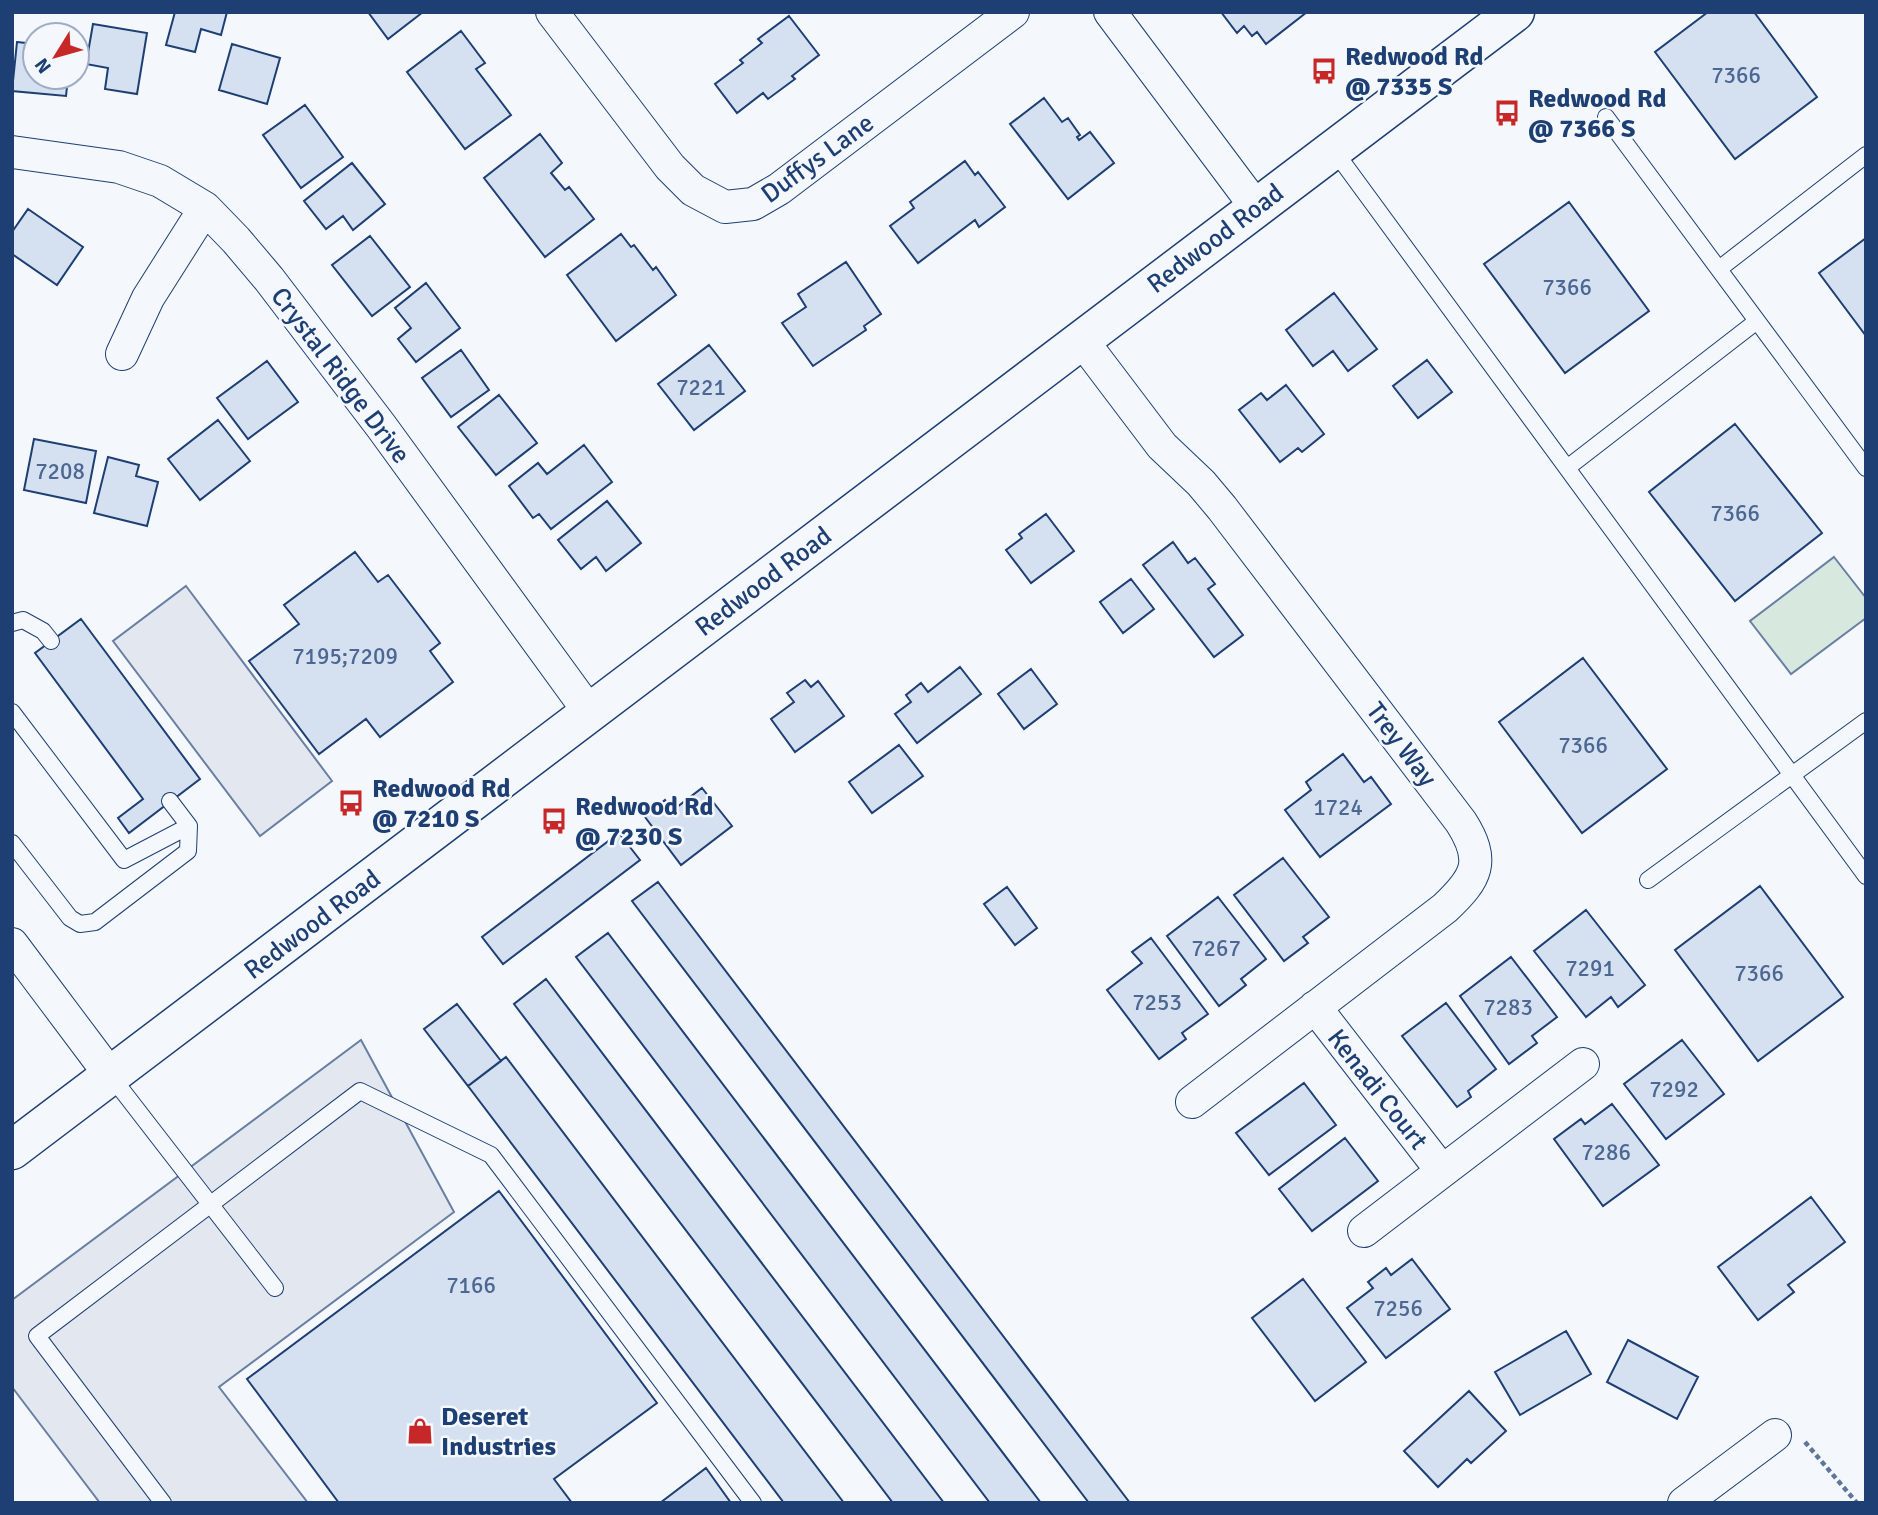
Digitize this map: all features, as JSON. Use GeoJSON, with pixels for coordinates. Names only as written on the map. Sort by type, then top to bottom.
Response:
{"type":"FeatureCollection","features":[{"type":"Feature","properties":{"kind":"main road","name":"Redwood Road"},"geometry":{"type":"LineString","coordinates":[[12,1150],[1515,12]]}},
{"type":"Feature","properties":{"kind":"street","name":"Duffys Lane"},"geometry":{"type":"LineString","coordinates":[[552,12],[670,167],[693,190],[725,207],[753,204],[779,189],[1013,12]]}},
{"type":"Feature","properties":{"kind":"street"},"geometry":{"type":"LineString","coordinates":[[1110,12],[1256,207]]}},
{"type":"Feature","properties":{"kind":"street","name":"Crystal Ridge Drive"},"geometry":{"type":"LineString","coordinates":[[12,152],[119,167],[160,181],[205,208],[277,289],[381,426],[590,713]]}},
{"type":"Feature","properties":{"kind":"street"},"geometry":{"type":"LineString","coordinates":[[122,354],[148,298],[205,208]]}},
{"type":"Feature","properties":{"kind":"street","name":"Trey Way"},"geometry":{"type":"LineString","coordinates":[[1081,339],[1162,446],[1201,483],[1222,508],[1461,822],[1474,846],[1476,871],[1457,896],[1192,1102]]}},
{"type":"Feature","properties":{"kind":"street"},"geometry":{"type":"LineString","coordinates":[[12,944],[111,1076]]}},
{"type":"Feature","properties":{"kind":"street","name":"Kenadi Court"},"geometry":{"type":"LineString","coordinates":[[1315,1007],[1442,1171]]}},
{"type":"Feature","properties":{"kind":"street","name":"Kenadi Court"},"geometry":{"type":"LineString","coordinates":[[1364,1231],[1583,1064]]}},
{"type":"Feature","properties":{"kind":"street"},"geometry":{"type":"LineString","coordinates":[[1684,1503],[1789,1437]]}},
{"type":"Feature","properties":{"kind":"lane"},"geometry":{"type":"LineString","coordinates":[[1606,117],[1866,468]]}},
{"type":"Feature","properties":{"kind":"lane"},"geometry":{"type":"LineString","coordinates":[[1333,149],[1866,876]]}},
{"type":"Feature","properties":{"kind":"lane"},"geometry":{"type":"LineString","coordinates":[[1719,269],[1866,155]]}},
{"type":"Feature","properties":{"kind":"lane"},"geometry":{"type":"LineString","coordinates":[[1567,468],[1758,321]]}},
{"type":"Feature","properties":{"kind":"lane"},"geometry":{"type":"LineString","coordinates":[[12,623],[23,620],[43,631],[51,641]]}},
{"type":"Feature","properties":{"kind":"lane"},"geometry":{"type":"LineString","coordinates":[[12,712],[124,860],[189,826]]}},
{"type":"Feature","properties":{"kind":"lane"},"geometry":{"type":"LineString","coordinates":[[1648,880],[1866,721]]}},
{"type":"Feature","properties":{"kind":"lane"},"geometry":{"type":"LineString","coordinates":[[12,843],[70,918],[80,924],[94,922],[188,852],[189,826],[170,801]]}},
{"type":"Feature","properties":{"kind":"lane"},"geometry":{"type":"LineString","coordinates":[[111,1076],[275,1288]]}},
{"type":"Feature","properties":{"kind":"lane"},"geometry":{"type":"LineString","coordinates":[[163,1503],[37,1336],[360,1091],[491,1155],[753,1503]]}},
{"type":"Feature","properties":{"kind":"path"},"geometry":{"type":"LineString","coordinates":[[1789,1437],[1844,1485],[1857,1503]]}},
{"type":"Feature","properties":{"kind":"shaded area"},"geometry":{"type":"Polygon","coordinates":[[[1834,557],[1866,598],[1866,618],[1791,674],[1750,621],[1834,557]]]}},
{"type":"Feature","properties":{"kind":"shaded area"},"geometry":{"type":"Polygon","coordinates":[[[186,586],[332,781],[260,836],[113,641],[186,586]]]}},
{"type":"Feature","properties":{"kind":"shaded area"},"geometry":{"type":"Polygon","coordinates":[[[361,1040],[454,1212],[219,1387],[308,1503],[100,1503],[12,1387],[12,1300],[361,1040]]]}},
{"type":"Feature","properties":{"kind":"building"},"geometry":{"type":"Polygon","coordinates":[[[175,12],[227,12],[221,35],[201,29],[195,52],[166,45],[175,12]]]}},
{"type":"Feature","properties":{"kind":"building"},"geometry":{"type":"Polygon","coordinates":[[[368,12],[423,12],[388,39],[368,12]]]}},
{"type":"Feature","properties":{"kind":"building"},"geometry":{"type":"Polygon","coordinates":[[[1221,12],[1307,12],[1266,44],[1257,32],[1252,36],[1244,26],[1237,33],[1221,12]]]}},
{"type":"Feature","properties":{"kind":"building"},"geometry":{"type":"Polygon","coordinates":[[[1708,12],[1754,12],[1817,97],[1735,159],[1655,52],[1708,12]]]}},
{"type":"Feature","properties":{"kind":"building"},"geometry":{"type":"Polygon","coordinates":[[[789,16],[819,55],[792,76],[795,79],[768,99],[763,93],[737,113],[715,84],[743,63],[740,60],[762,43],[758,39],[789,16]]]}},
{"type":"Feature","properties":{"kind":"building"},"geometry":{"type":"Polygon","coordinates":[[[93,24],[147,33],[137,94],[105,89],[108,68],[91,65],[93,24]]]}},
{"type":"Feature","properties":{"kind":"building"},"geometry":{"type":"Polygon","coordinates":[[[461,31],[485,63],[476,69],[511,115],[465,149],[407,72],[461,31]]]}},
{"type":"Feature","properties":{"kind":"building"},"geometry":{"type":"Polygon","coordinates":[[[17,42],[21,42],[21,91],[67,91],[66,96],[12,91],[17,42]]]}},
{"type":"Feature","properties":{"kind":"building"},"geometry":{"type":"Polygon","coordinates":[[[232,44],[280,58],[267,104],[219,90],[232,44]]]}},
{"type":"Feature","properties":{"kind":"building"},"geometry":{"type":"Polygon","coordinates":[[[1044,98],[1062,122],[1068,118],[1080,135],[1077,137],[1079,140],[1090,132],[1114,163],[1068,199],[1010,124],[1044,98]]]}},
{"type":"Feature","properties":{"kind":"building"},"geometry":{"type":"Polygon","coordinates":[[[305,105],[343,157],[301,188],[263,135],[305,105]]]}},
{"type":"Feature","properties":{"kind":"building"},"geometry":{"type":"Polygon","coordinates":[[[540,134],[562,163],[551,173],[565,190],[569,187],[594,219],[545,257],[484,178],[540,134]]]}},
{"type":"Feature","properties":{"kind":"building"},"geometry":{"type":"Polygon","coordinates":[[[965,161],[975,175],[978,172],[1005,207],[979,227],[975,220],[918,263],[890,226],[914,208],[910,202],[965,161]]]}},
{"type":"Feature","properties":{"kind":"building"},"geometry":{"type":"Polygon","coordinates":[[[352,163],[385,204],[353,230],[343,216],[326,229],[304,201],[352,163]]]}},
{"type":"Feature","properties":{"kind":"building"},"geometry":{"type":"Polygon","coordinates":[[[1569,202],[1649,311],[1565,373],[1484,264],[1569,202]]]}},
{"type":"Feature","properties":{"kind":"building"},"geometry":{"type":"Polygon","coordinates":[[[28,209],[83,247],[57,285],[12,254],[12,232],[28,209]]]}},
{"type":"Feature","properties":{"kind":"building"},"geometry":{"type":"Polygon","coordinates":[[[621,234],[631,247],[634,245],[653,270],[656,267],[676,295],[616,341],[567,275],[621,234]]]}},
{"type":"Feature","properties":{"kind":"building"},"geometry":{"type":"Polygon","coordinates":[[[370,236],[410,287],[372,316],[332,265],[370,236]]]}},
{"type":"Feature","properties":{"kind":"building"},"geometry":{"type":"Polygon","coordinates":[[[1866,238],[1866,336],[1819,273],[1866,238]]]}},
{"type":"Feature","properties":{"kind":"building"},"geometry":{"type":"Polygon","coordinates":[[[846,262],[881,314],[864,326],[866,330],[813,366],[782,323],[806,307],[798,294],[846,262]]]}},
{"type":"Feature","properties":{"kind":"building"},"geometry":{"type":"Polygon","coordinates":[[[426,283],[460,328],[416,362],[398,339],[411,328],[395,308],[426,283]]]}},
{"type":"Feature","properties":{"kind":"building"},"geometry":{"type":"Polygon","coordinates":[[[1334,293],[1377,349],[1348,371],[1333,351],[1313,366],[1286,330],[1334,293]]]}},
{"type":"Feature","properties":{"kind":"building"},"geometry":{"type":"Polygon","coordinates":[[[709,345],[745,391],[694,430],[658,384],[709,345]]]}},
{"type":"Feature","properties":{"kind":"building"},"geometry":{"type":"Polygon","coordinates":[[[461,350],[489,390],[451,417],[422,378],[461,350]]]}},
{"type":"Feature","properties":{"kind":"building"},"geometry":{"type":"Polygon","coordinates":[[[1427,360],[1452,392],[1418,418],[1393,386],[1427,360]]]}},
{"type":"Feature","properties":{"kind":"building"},"geometry":{"type":"Polygon","coordinates":[[[267,361],[298,402],[248,439],[217,398],[267,361]]]}},
{"type":"Feature","properties":{"kind":"building"},"geometry":{"type":"Polygon","coordinates":[[[1286,385],[1324,434],[1302,452],[1298,448],[1280,462],[1239,410],[1261,393],[1267,400],[1286,385]]]}},
{"type":"Feature","properties":{"kind":"building"},"geometry":{"type":"Polygon","coordinates":[[[499,395],[537,443],[496,475],[458,427],[499,395]]]}},
{"type":"Feature","properties":{"kind":"building"},"geometry":{"type":"Polygon","coordinates":[[[218,420],[250,461],[200,500],[168,459],[218,420]]]}},
{"type":"Feature","properties":{"kind":"building"},"geometry":{"type":"Polygon","coordinates":[[[1735,424],[1822,533],[1735,601],[1649,492],[1735,424]]]}},
{"type":"Feature","properties":{"kind":"building"},"geometry":{"type":"Polygon","coordinates":[[[34,439],[96,451],[86,503],[24,490],[34,439]]]}},
{"type":"Feature","properties":{"kind":"building"},"geometry":{"type":"Polygon","coordinates":[[[584,445],[612,482],[551,529],[539,514],[533,518],[509,486],[538,463],[547,474],[584,445]]]}},
{"type":"Feature","properties":{"kind":"building"},"geometry":{"type":"Polygon","coordinates":[[[108,457],[139,465],[136,476],[158,482],[147,526],[94,513],[108,457]]]}},
{"type":"Feature","properties":{"kind":"building"},"geometry":{"type":"Polygon","coordinates":[[[607,501],[641,543],[606,571],[596,557],[581,569],[558,540],[607,501]]]}},
{"type":"Feature","properties":{"kind":"building"},"geometry":{"type":"Polygon","coordinates":[[[1046,514],[1074,551],[1031,583],[1006,550],[1022,538],[1019,534],[1046,514]]]}},
{"type":"Feature","properties":{"kind":"building"},"geometry":{"type":"Polygon","coordinates":[[[1173,542],[1188,563],[1195,558],[1215,584],[1208,589],[1243,635],[1214,657],[1143,565],[1173,542]]]}},
{"type":"Feature","properties":{"kind":"building"},"geometry":{"type":"Polygon","coordinates":[[[355,552],[378,582],[388,575],[440,643],[430,651],[453,682],[380,737],[366,719],[319,754],[249,661],[299,624],[284,605],[355,552]]]}},
{"type":"Feature","properties":{"kind":"building"},"geometry":{"type":"Polygon","coordinates":[[[1131,579],[1154,609],[1123,633],[1100,602],[1131,579]]]}},
{"type":"Feature","properties":{"kind":"building"},"geometry":{"type":"Polygon","coordinates":[[[81,619],[200,779],[129,833],[118,818],[143,799],[35,653],[81,619]]]}},
{"type":"Feature","properties":{"kind":"building"},"geometry":{"type":"Polygon","coordinates":[[[1583,658],[1667,769],[1582,833],[1499,722],[1583,658]]]}},
{"type":"Feature","properties":{"kind":"building"},"geometry":{"type":"Polygon","coordinates":[[[960,667],[981,694],[917,743],[895,714],[911,702],[906,695],[921,683],[928,692],[960,667]]]}},
{"type":"Feature","properties":{"kind":"building"},"geometry":{"type":"Polygon","coordinates":[[[1031,669],[1057,704],[1024,729],[998,694],[1031,669]]]}},
{"type":"Feature","properties":{"kind":"building"},"geometry":{"type":"Polygon","coordinates":[[[805,680],[811,687],[818,681],[844,716],[795,752],[771,719],[794,702],[787,693],[805,680]]]}},
{"type":"Feature","properties":{"kind":"building"},"geometry":{"type":"Polygon","coordinates":[[[899,745],[923,776],[872,813],[849,782],[899,745]]]}},
{"type":"Feature","properties":{"kind":"building"},"geometry":{"type":"Polygon","coordinates":[[[1343,754],[1364,782],[1371,777],[1391,804],[1320,857],[1285,810],[1311,790],[1306,782],[1343,754]]]}},
{"type":"Feature","properties":{"kind":"building"},"geometry":{"type":"Polygon","coordinates":[[[702,788],[732,826],[681,865],[645,817],[665,800],[673,810],[702,788]]]}},
{"type":"Feature","properties":{"kind":"building"},"geometry":{"type":"Polygon","coordinates":[[[619,833],[640,860],[503,964],[482,937],[619,833]]]}},
{"type":"Feature","properties":{"kind":"building"},"geometry":{"type":"Polygon","coordinates":[[[1283,858],[1329,917],[1303,937],[1308,943],[1284,961],[1234,895],[1283,858]]]}},
{"type":"Feature","properties":{"kind":"building"},"geometry":{"type":"Polygon","coordinates":[[[658,882],[1130,1503],[1089,1503],[632,901],[658,882]]]}},
{"type":"Feature","properties":{"kind":"building"},"geometry":{"type":"Polygon","coordinates":[[[1760,886],[1843,997],[1758,1061],[1675,950],[1760,886]]]}},
{"type":"Feature","properties":{"kind":"building"},"geometry":{"type":"Polygon","coordinates":[[[1007,887],[1037,928],[1015,945],[984,904],[1007,887]]]}},
{"type":"Feature","properties":{"kind":"building"},"geometry":{"type":"Polygon","coordinates":[[[1218,897],[1266,959],[1241,979],[1246,985],[1219,1006],[1167,936],[1218,897]]]}},
{"type":"Feature","properties":{"kind":"building"},"geometry":{"type":"Polygon","coordinates":[[[1586,910],[1645,985],[1618,1007],[1611,997],[1586,1017],[1534,951],[1586,910]]]}},
{"type":"Feature","properties":{"kind":"building"},"geometry":{"type":"Polygon","coordinates":[[[608,933],[1041,1503],[990,1503],[576,957],[608,933]]]}},
{"type":"Feature","properties":{"kind":"building"},"geometry":{"type":"Polygon","coordinates":[[[1151,938],[1208,1014],[1182,1033],[1186,1039],[1159,1059],[1107,990],[1142,963],[1132,952],[1151,938]]]}},
{"type":"Feature","properties":{"kind":"building"},"geometry":{"type":"Polygon","coordinates":[[[1511,957],[1557,1017],[1532,1036],[1537,1043],[1509,1064],[1460,996],[1511,957]]]}},
{"type":"Feature","properties":{"kind":"building"},"geometry":{"type":"Polygon","coordinates":[[[546,979],[944,1503],[893,1503],[514,1004],[546,979]]]}},
{"type":"Feature","properties":{"kind":"building"},"geometry":{"type":"Polygon","coordinates":[[[1446,1003],[1496,1069],[1468,1091],[1471,1097],[1457,1107],[1402,1036],[1446,1003]]]}},
{"type":"Feature","properties":{"kind":"building"},"geometry":{"type":"Polygon","coordinates":[[[457,1004],[501,1061],[468,1086],[424,1029],[457,1004]]]}},
{"type":"Feature","properties":{"kind":"building"},"geometry":{"type":"Polygon","coordinates":[[[1682,1040],[1724,1094],[1666,1139],[1624,1084],[1682,1040]]]}},
{"type":"Feature","properties":{"kind":"building"},"geometry":{"type":"Polygon","coordinates":[[[506,1057],[844,1503],[784,1503],[468,1086],[506,1057]]]}},
{"type":"Feature","properties":{"kind":"building"},"geometry":{"type":"Polygon","coordinates":[[[1304,1083],[1336,1125],[1269,1175],[1236,1133],[1304,1083]]]}},
{"type":"Feature","properties":{"kind":"building"},"geometry":{"type":"Polygon","coordinates":[[[1612,1104],[1659,1165],[1603,1206],[1554,1139],[1581,1119],[1585,1124],[1612,1104]]]}},
{"type":"Feature","properties":{"kind":"building"},"geometry":{"type":"Polygon","coordinates":[[[1345,1138],[1378,1181],[1312,1231],[1279,1189],[1345,1138]]]}},
{"type":"Feature","properties":{"kind":"building"},"geometry":{"type":"Polygon","coordinates":[[[499,1191],[657,1403],[554,1479],[572,1503],[339,1503],[247,1379],[499,1191]]]}},
{"type":"Feature","properties":{"kind":"building"},"geometry":{"type":"Polygon","coordinates":[[[1811,1197],[1845,1242],[1788,1285],[1794,1292],[1758,1320],[1718,1267],[1811,1197]]]}},
{"type":"Feature","properties":{"kind":"building"},"geometry":{"type":"Polygon","coordinates":[[[1412,1259],[1450,1309],[1386,1358],[1347,1308],[1373,1288],[1368,1282],[1386,1268],[1391,1275],[1412,1259]]]}},
{"type":"Feature","properties":{"kind":"building"},"geometry":{"type":"Polygon","coordinates":[[[1303,1279],[1366,1362],[1315,1401],[1252,1318],[1303,1279]]]}},
{"type":"Feature","properties":{"kind":"building"},"geometry":{"type":"Polygon","coordinates":[[[1566,1331],[1591,1374],[1520,1415],[1495,1372],[1566,1331]]]}},
{"type":"Feature","properties":{"kind":"building"},"geometry":{"type":"Polygon","coordinates":[[[1628,1340],[1698,1377],[1677,1419],[1607,1382],[1628,1340]]]}},
{"type":"Feature","properties":{"kind":"building"},"geometry":{"type":"Polygon","coordinates":[[[1469,1391],[1506,1431],[1471,1463],[1467,1459],[1438,1487],[1404,1451],[1469,1391]]]}},
{"type":"Feature","properties":{"kind":"building"},"geometry":{"type":"Polygon","coordinates":[[[706,1468],[731,1503],[660,1503],[706,1468]]]}},
{"type":"Feature","properties":{"kind":"place","name":"Redwood Rd @ 7335 S"},"geometry":{"type":"Point","coordinates":[1324,71]}},
{"type":"Feature","properties":{"kind":"place","name":"Redwood Rd @ 7366 S"},"geometry":{"type":"Point","coordinates":[1507,113]}},
{"type":"Feature","properties":{"kind":"place","name":"Redwood Rd @ 7210 S"},"geometry":{"type":"Point","coordinates":[351,803]}},
{"type":"Feature","properties":{"kind":"place","name":"Redwood Rd @ 7230 S"},"geometry":{"type":"Point","coordinates":[554,821]}},
{"type":"Feature","properties":{"kind":"place","name":"Deseret Industries"},"geometry":{"type":"Point","coordinates":[420,1431]}}]}
